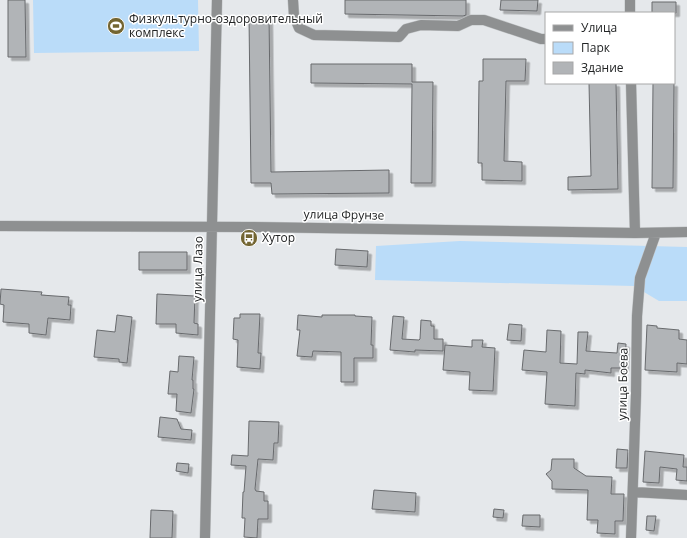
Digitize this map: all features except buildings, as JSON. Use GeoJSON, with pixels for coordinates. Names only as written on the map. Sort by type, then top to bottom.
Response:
{"type":"FeatureCollection","features":[{"type":"Feature","properties":{"kind":"street","name":"улица Лазо"},"geometry":{"type":"LineString","coordinates":[[205,538],[217,0]]}},
{"type":"Feature","properties":{"kind":"street"},"geometry":{"type":"LineString","coordinates":[[293,0],[294,16],[298,28],[314,35],[399,37],[406,29],[421,25],[458,26],[471,20],[484,20],[545,39]]}},
{"type":"Feature","properties":{"kind":"street"},"geometry":{"type":"LineString","coordinates":[[630,0],[630,12]]}},
{"type":"Feature","properties":{"kind":"street"},"geometry":{"type":"LineString","coordinates":[[631,84],[635,233]]}},
{"type":"Feature","properties":{"kind":"street","name":"улица Фрунзе"},"geometry":{"type":"LineString","coordinates":[[0,226],[211,227],[635,233],[687,232]]}},
{"type":"Feature","properties":{"kind":"street","name":"улица Боева"},"geometry":{"type":"LineString","coordinates":[[631,538],[637,316],[640,278],[656,233]]}},
{"type":"Feature","properties":{"kind":"street"},"geometry":{"type":"LineString","coordinates":[[633,492],[687,495]]}},
{"type":"Feature","properties":{"kind":"green space","name":"Физкультурно-оздоровительный комплекс"},"geometry":{"type":"Polygon","coordinates":[[[33,0],[198,0],[199,51],[34,53],[33,0]]]}},
{"type":"Feature","properties":{"kind":"green space"},"geometry":{"type":"Polygon","coordinates":[[[460,241],[687,247],[687,301],[659,301],[634,286],[375,280],[376,246],[460,241]]]}},
{"type":"Feature","properties":{"kind":"place","name":"Физкультурно-оздоровительный комплекс"},"geometry":{"type":"Point","coordinates":[116,26]}},
{"type":"Feature","properties":{"kind":"place","name":"Хутор"},"geometry":{"type":"Point","coordinates":[249,238]}}]}
